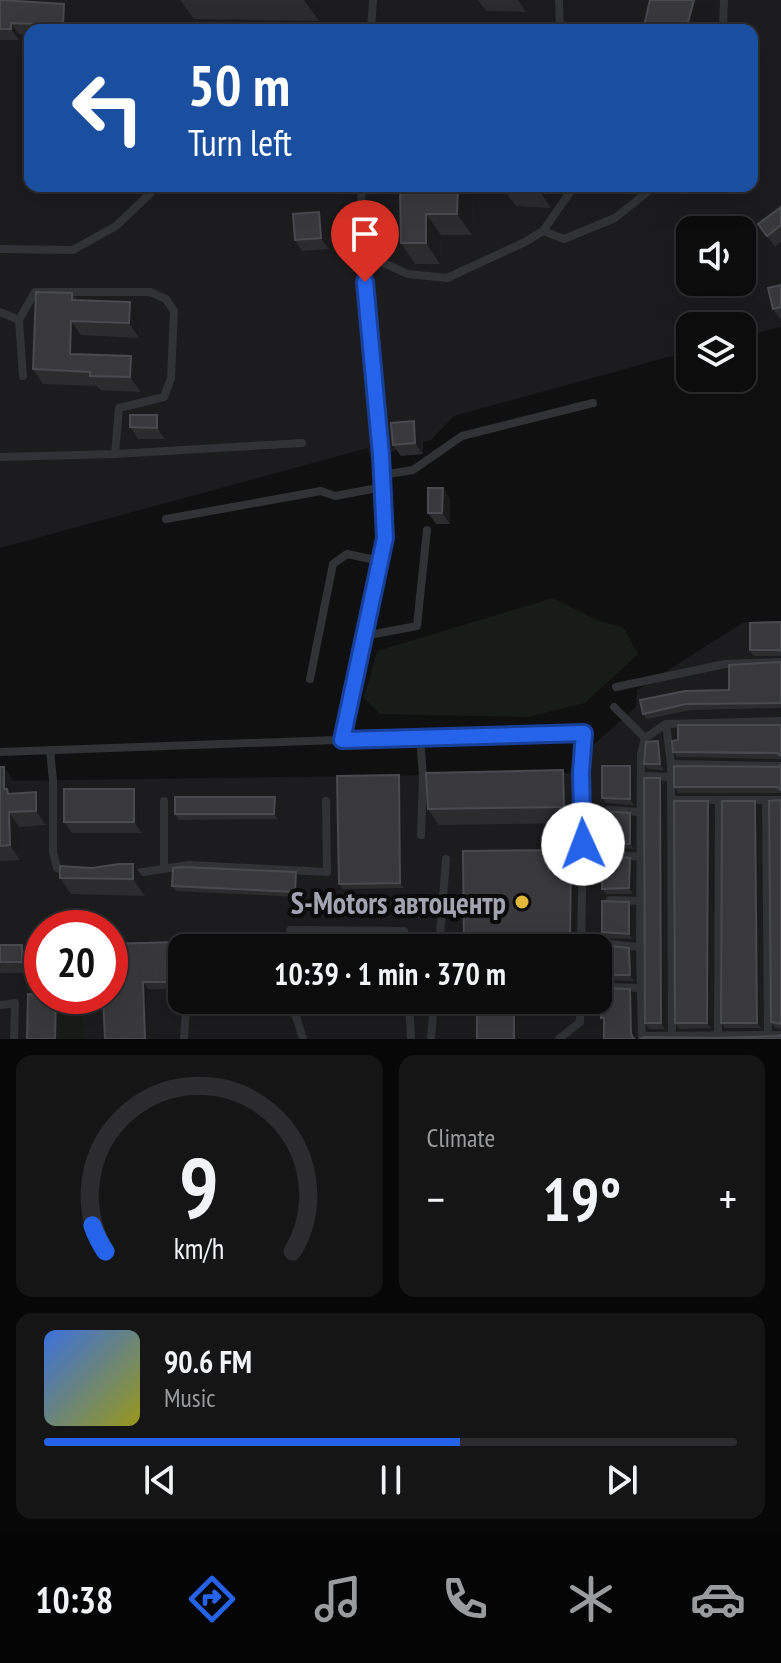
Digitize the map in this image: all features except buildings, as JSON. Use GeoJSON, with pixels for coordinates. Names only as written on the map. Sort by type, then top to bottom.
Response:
{"type":"FeatureCollection","features":[{"type":"Feature","properties":{"kind":"lane"},"geometry":{"type":"LineString","coordinates":[[371,24],[373,0]]}},
{"type":"Feature","properties":{"kind":"lane"},"geometry":{"type":"LineString","coordinates":[[559,0],[560,24]]}},
{"type":"Feature","properties":{"kind":"lane"},"geometry":{"type":"LineString","coordinates":[[723,24],[724,0]]}},
{"type":"Feature","properties":{"kind":"lane"},"geometry":{"type":"LineString","coordinates":[[0,249],[73,250],[116,226],[152,192]]}},
{"type":"Feature","properties":{"kind":"lane"},"geometry":{"type":"LineString","coordinates":[[342,740],[385,538],[379,431],[360,223],[362,192]]}},
{"type":"Feature","properties":{"kind":"lane"},"geometry":{"type":"LineString","coordinates":[[363,254],[408,274],[447,278],[543,231],[568,192]]}},
{"type":"Feature","properties":{"kind":"lane"},"geometry":{"type":"LineString","coordinates":[[543,231],[564,239],[615,218],[648,192]]}},
{"type":"Feature","properties":{"kind":"lane"},"geometry":{"type":"LineString","coordinates":[[23,376],[19,320],[35,292],[150,292],[166,299],[174,311],[171,378],[164,397],[119,408],[115,454]]}},
{"type":"Feature","properties":{"kind":"lane"},"geometry":{"type":"LineString","coordinates":[[0,312],[19,320]]}},
{"type":"Feature","properties":{"kind":"lane"},"geometry":{"type":"LineString","coordinates":[[382,475],[413,470],[462,436],[593,403]]}},
{"type":"Feature","properties":{"kind":"lane"},"geometry":{"type":"LineString","coordinates":[[0,457],[302,443]]}},
{"type":"Feature","properties":{"kind":"lane"},"geometry":{"type":"LineString","coordinates":[[166,519],[321,491],[335,496],[383,487]]}},
{"type":"Feature","properties":{"kind":"lane"},"geometry":{"type":"LineString","coordinates":[[364,636],[417,626],[427,530]]}},
{"type":"Feature","properties":{"kind":"lane"},"geometry":{"type":"LineString","coordinates":[[310,679],[333,564],[347,554],[380,561]]}},
{"type":"Feature","properties":{"kind":"lane"},"geometry":{"type":"LineString","coordinates":[[616,687],[725,664],[781,662]]}},
{"type":"Feature","properties":{"kind":"lane"},"geometry":{"type":"LineString","coordinates":[[614,707],[645,738]]}},
{"type":"Feature","properties":{"kind":"lane"},"geometry":{"type":"LineString","coordinates":[[781,721],[666,724],[645,738],[641,754],[640,901],[642,1038],[781,1035]]}},
{"type":"Feature","properties":{"kind":"lane"},"geometry":{"type":"LineString","coordinates":[[666,724],[671,764],[672,1035]]}},
{"type":"Feature","properties":{"kind":"lane"},"geometry":{"type":"LineString","coordinates":[[0,752],[584,733],[581,773],[581,934]]}},
{"type":"Feature","properties":{"kind":"lane"},"geometry":{"type":"LineString","coordinates":[[420,737],[423,776],[421,835]]}},
{"type":"Feature","properties":{"kind":"lane"},"geometry":{"type":"LineString","coordinates":[[50,750],[53,852],[57,868],[76,877]]}},
{"type":"Feature","properties":{"kind":"lane"},"geometry":{"type":"LineString","coordinates":[[671,764],[781,766]]}},
{"type":"Feature","properties":{"kind":"lane"},"geometry":{"type":"LineString","coordinates":[[642,776],[671,777]]}},
{"type":"Feature","properties":{"kind":"lane"},"geometry":{"type":"LineString","coordinates":[[671,800],[781,800]]}},
{"type":"Feature","properties":{"kind":"lane"},"geometry":{"type":"LineString","coordinates":[[718,1037],[719,800]]}},
{"type":"Feature","properties":{"kind":"lane"},"geometry":{"type":"LineString","coordinates":[[766,800],[768,1035]]}},
{"type":"Feature","properties":{"kind":"lane"},"geometry":{"type":"LineString","coordinates":[[164,801],[164,869]]}},
{"type":"Feature","properties":{"kind":"lane"},"geometry":{"type":"LineString","coordinates":[[116,875],[189,865],[327,872],[326,801]]}},
{"type":"Feature","properties":{"kind":"lane"},"geometry":{"type":"LineString","coordinates":[[608,810],[641,812]]}},
{"type":"Feature","properties":{"kind":"lane"},"geometry":{"type":"LineString","coordinates":[[609,854],[641,857]]}},
{"type":"Feature","properties":{"kind":"lane"},"geometry":{"type":"LineString","coordinates":[[440,934],[446,859]]}},
{"type":"Feature","properties":{"kind":"lane"},"geometry":{"type":"LineString","coordinates":[[610,900],[640,901]]}},
{"type":"Feature","properties":{"kind":"lane"},"geometry":{"type":"LineString","coordinates":[[290,930],[404,931],[404,934]]}},
{"type":"Feature","properties":{"kind":"lane"},"geometry":{"type":"LineString","coordinates":[[612,944],[640,947]]}},
{"type":"Feature","properties":{"kind":"lane"},"geometry":{"type":"LineString","coordinates":[[612,987],[640,988]]}},
{"type":"Feature","properties":{"kind":"lane"},"geometry":{"type":"LineString","coordinates":[[0,1005],[15,1003],[14,1039]]}},
{"type":"Feature","properties":{"kind":"lane"},"geometry":{"type":"LineString","coordinates":[[184,1039],[186,1014]]}},
{"type":"Feature","properties":{"kind":"lane"},"geometry":{"type":"LineString","coordinates":[[295,1014],[303,1039]]}},
{"type":"Feature","properties":{"kind":"lane"},"geometry":{"type":"LineString","coordinates":[[410,1014],[411,1039]]}},
{"type":"Feature","properties":{"kind":"lane"},"geometry":{"type":"LineString","coordinates":[[431,1039],[433,1014]]}},
{"type":"Feature","properties":{"kind":"lane"},"geometry":{"type":"LineString","coordinates":[[559,1039],[580,1022],[580,1014]]}},
{"type":"Feature","properties":{"kind":"shaded area"},"geometry":{"type":"Polygon","coordinates":[[[0,0],[781,0],[781,327],[756,333],[756,312],[676,312],[676,355],[454,416],[431,440],[370,458],[368,448],[0,548],[0,0]]]}},
{"type":"Feature","properties":{"kind":"shaded area"},"geometry":{"type":"Polygon","coordinates":[[[553,598],[599,621],[623,627],[638,654],[585,703],[528,717],[380,714],[364,698],[377,651],[553,598]]]}},
{"type":"Feature","properties":{"kind":"shaded area"},"geometry":{"type":"Polygon","coordinates":[[[781,621],[781,1039],[0,1039],[0,781],[591,773],[591,747],[636,707],[637,690],[744,622],[781,621]]]}},
{"type":"Feature","properties":{"kind":"shaded area"},"geometry":{"type":"Polygon","coordinates":[[[60,1014],[82,1014],[84,1039],[60,1039],[60,1014]]]}},
{"type":"Feature","properties":{"kind":"place","name":"S-Motors автоцентр"},"geometry":{"type":"Point","coordinates":[522,902]}},
{"type":"Feature","properties":{"kind":"route"},"geometry":{"type":"LineString","coordinates":[[365,282],[381,455],[385,538],[342,740],[584,733],[581,773],[583,844]]}}]}
